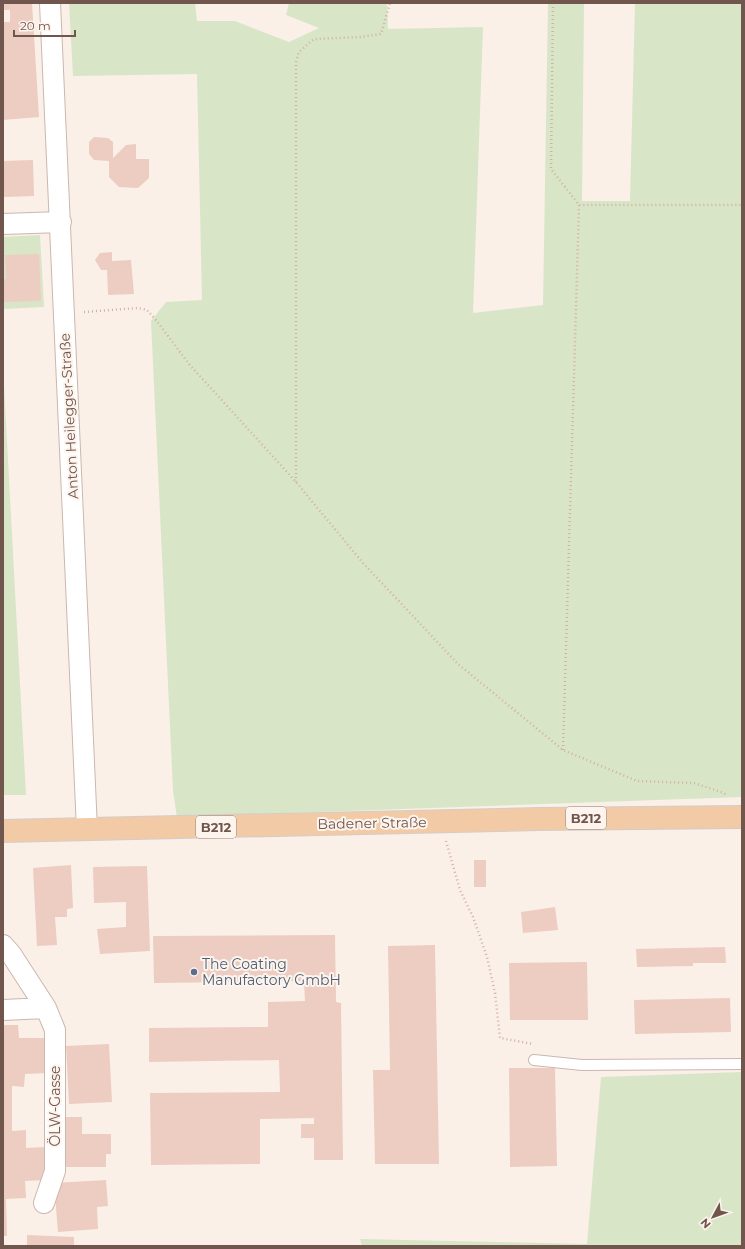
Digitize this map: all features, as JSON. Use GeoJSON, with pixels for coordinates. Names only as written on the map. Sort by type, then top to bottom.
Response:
{"type":"FeatureCollection","features":[{"type":"Feature","properties":{"kind":"main road","name":"Badener Straße"},"geometry":{"type":"LineString","coordinates":[[3,831],[540,819],[742,817]]}},
{"type":"Feature","properties":{"kind":"street","name":"Anton Heilegger-Straße"},"geometry":{"type":"LineString","coordinates":[[50,3],[88,830]]}},
{"type":"Feature","properties":{"kind":"street"},"geometry":{"type":"LineString","coordinates":[[3,224],[61,222]]}},
{"type":"Feature","properties":{"kind":"street","name":"ÖLW-Gasse"},"geometry":{"type":"LineString","coordinates":[[3,945],[46,1008],[55,1030],[55,1172],[44,1203]]}},
{"type":"Feature","properties":{"kind":"street"},"geometry":{"type":"LineString","coordinates":[[3,1010],[46,1008]]}},
{"type":"Feature","properties":{"kind":"lane"},"geometry":{"type":"LineString","coordinates":[[534,1060],[582,1065],[742,1064]]}},
{"type":"Feature","properties":{"kind":"path"},"geometry":{"type":"LineString","coordinates":[[296,482],[296,62],[299,52],[314,39],[360,37],[381,34],[390,3]]}},
{"type":"Feature","properties":{"kind":"path"},"geometry":{"type":"LineString","coordinates":[[553,3],[550,169],[579,205],[563,750]]}},
{"type":"Feature","properties":{"kind":"path"},"geometry":{"type":"LineString","coordinates":[[579,205],[742,205]]}},
{"type":"Feature","properties":{"kind":"path"},"geometry":{"type":"LineString","coordinates":[[65,313],[138,308],[147,310],[189,364],[296,482],[364,563],[458,664],[563,750],[637,781],[694,783],[724,793],[730,798]]}},
{"type":"Feature","properties":{"kind":"path"},"geometry":{"type":"LineString","coordinates":[[441,821],[460,890],[473,917],[487,957],[495,993],[500,1038],[533,1043],[534,1060]]}},
{"type":"Feature","properties":{"kind":"green space"},"geometry":{"type":"Polygon","coordinates":[[[69,3],[195,3],[197,21],[235,21],[289,42],[319,28],[286,15],[289,3],[387,3],[388,29],[483,27],[473,313],[543,305],[548,3],[584,3],[582,201],[630,201],[635,3],[742,3],[742,797],[177,817],[173,791],[151,321],[166,302],[202,300],[197,74],[73,76],[69,3]]]}},
{"type":"Feature","properties":{"kind":"green space"},"geometry":{"type":"Polygon","coordinates":[[[40,235],[44,307],[3,309],[3,237],[40,235]]]}},
{"type":"Feature","properties":{"kind":"green space"},"geometry":{"type":"Polygon","coordinates":[[[3,367],[26,795],[3,795],[3,367]]]}},
{"type":"Feature","properties":{"kind":"green space"},"geometry":{"type":"Polygon","coordinates":[[[742,1072],[742,1246],[362,1246],[360,1239],[587,1244],[601,1077],[742,1072]]]}},
{"type":"Feature","properties":{"kind":"building"},"geometry":{"type":"Polygon","coordinates":[[[3,3],[32,3],[39,117],[3,120],[3,22],[10,22],[10,10],[3,10],[3,3]]]}},
{"type":"Feature","properties":{"kind":"building"},"geometry":{"type":"Polygon","coordinates":[[[94,137],[108,138],[113,142],[113,158],[126,145],[136,144],[136,159],[149,159],[149,178],[138,188],[119,187],[109,177],[109,161],[94,160],[89,154],[89,142],[94,137]]]}},
{"type":"Feature","properties":{"kind":"building"},"geometry":{"type":"Polygon","coordinates":[[[33,160],[34,196],[4,197],[3,161],[33,160]]]}},
{"type":"Feature","properties":{"kind":"building"},"geometry":{"type":"Polygon","coordinates":[[[112,252],[112,261],[131,260],[134,294],[108,295],[107,270],[101,270],[95,260],[100,253],[112,252]]]}},
{"type":"Feature","properties":{"kind":"building"},"geometry":{"type":"Polygon","coordinates":[[[39,254],[41,301],[3,302],[3,279],[6,279],[5,255],[39,254]]]}},
{"type":"Feature","properties":{"kind":"building"},"geometry":{"type":"Polygon","coordinates":[[[474,860],[486,860],[486,887],[474,887],[474,860]]]}},
{"type":"Feature","properties":{"kind":"building"},"geometry":{"type":"Polygon","coordinates":[[[71,865],[73,908],[67,909],[67,917],[55,917],[57,945],[37,946],[33,868],[71,865]]]}},
{"type":"Feature","properties":{"kind":"building"},"geometry":{"type":"Polygon","coordinates":[[[147,866],[150,951],[100,954],[97,929],[126,927],[126,902],[94,903],[93,867],[147,866]]]}},
{"type":"Feature","properties":{"kind":"building"},"geometry":{"type":"Polygon","coordinates":[[[555,907],[558,930],[523,933],[521,912],[555,907]]]}},
{"type":"Feature","properties":{"kind":"building"},"geometry":{"type":"Polygon","coordinates":[[[335,935],[336,1002],[341,1003],[343,1160],[314,1160],[314,1138],[301,1138],[301,1124],[314,1124],[314,1118],[260,1119],[260,1164],[151,1165],[150,1093],[280,1092],[279,1060],[149,1062],[149,1028],[268,1027],[268,1002],[305,1001],[304,981],[154,983],[153,936],[335,935]]]}},
{"type":"Feature","properties":{"kind":"building"},"geometry":{"type":"Polygon","coordinates":[[[435,945],[439,1164],[375,1164],[373,1070],[390,1070],[388,946],[435,945]]]}},
{"type":"Feature","properties":{"kind":"building"},"geometry":{"type":"Polygon","coordinates":[[[725,947],[726,963],[693,963],[693,966],[637,967],[636,949],[725,947]]]}},
{"type":"Feature","properties":{"kind":"building"},"geometry":{"type":"Polygon","coordinates":[[[587,962],[588,1020],[510,1020],[509,963],[587,962]]]}},
{"type":"Feature","properties":{"kind":"building"},"geometry":{"type":"Polygon","coordinates":[[[730,998],[731,1032],[635,1034],[634,1000],[730,998]]]}},
{"type":"Feature","properties":{"kind":"building"},"geometry":{"type":"Polygon","coordinates":[[[3,1025],[18,1025],[19,1038],[47,1038],[48,1073],[25,1074],[24,1087],[12,1086],[12,1131],[26,1130],[26,1148],[44,1147],[46,1180],[25,1181],[26,1198],[6,1199],[7,1236],[3,1236],[3,1025]]]}},
{"type":"Feature","properties":{"kind":"building"},"geometry":{"type":"Polygon","coordinates":[[[109,1044],[112,1102],[69,1104],[66,1046],[109,1044]]]}},
{"type":"Feature","properties":{"kind":"building"},"geometry":{"type":"Polygon","coordinates":[[[509,1068],[555,1068],[557,1166],[510,1167],[509,1068]]]}},
{"type":"Feature","properties":{"kind":"building"},"geometry":{"type":"Polygon","coordinates":[[[63,1117],[82,1117],[82,1134],[111,1134],[111,1154],[106,1154],[106,1167],[63,1167],[63,1117]]]}},
{"type":"Feature","properties":{"kind":"building"},"geometry":{"type":"Polygon","coordinates":[[[106,1180],[108,1206],[97,1207],[98,1229],[58,1232],[54,1183],[106,1180]]]}},
{"type":"Feature","properties":{"kind":"building"},"geometry":{"type":"Polygon","coordinates":[[[27,1235],[74,1237],[74,1246],[27,1246],[27,1235]]]}},
{"type":"Feature","properties":{"kind":"place","name":"The Coating Manufactory GmbH"},"geometry":{"type":"Point","coordinates":[194,972]}}]}
